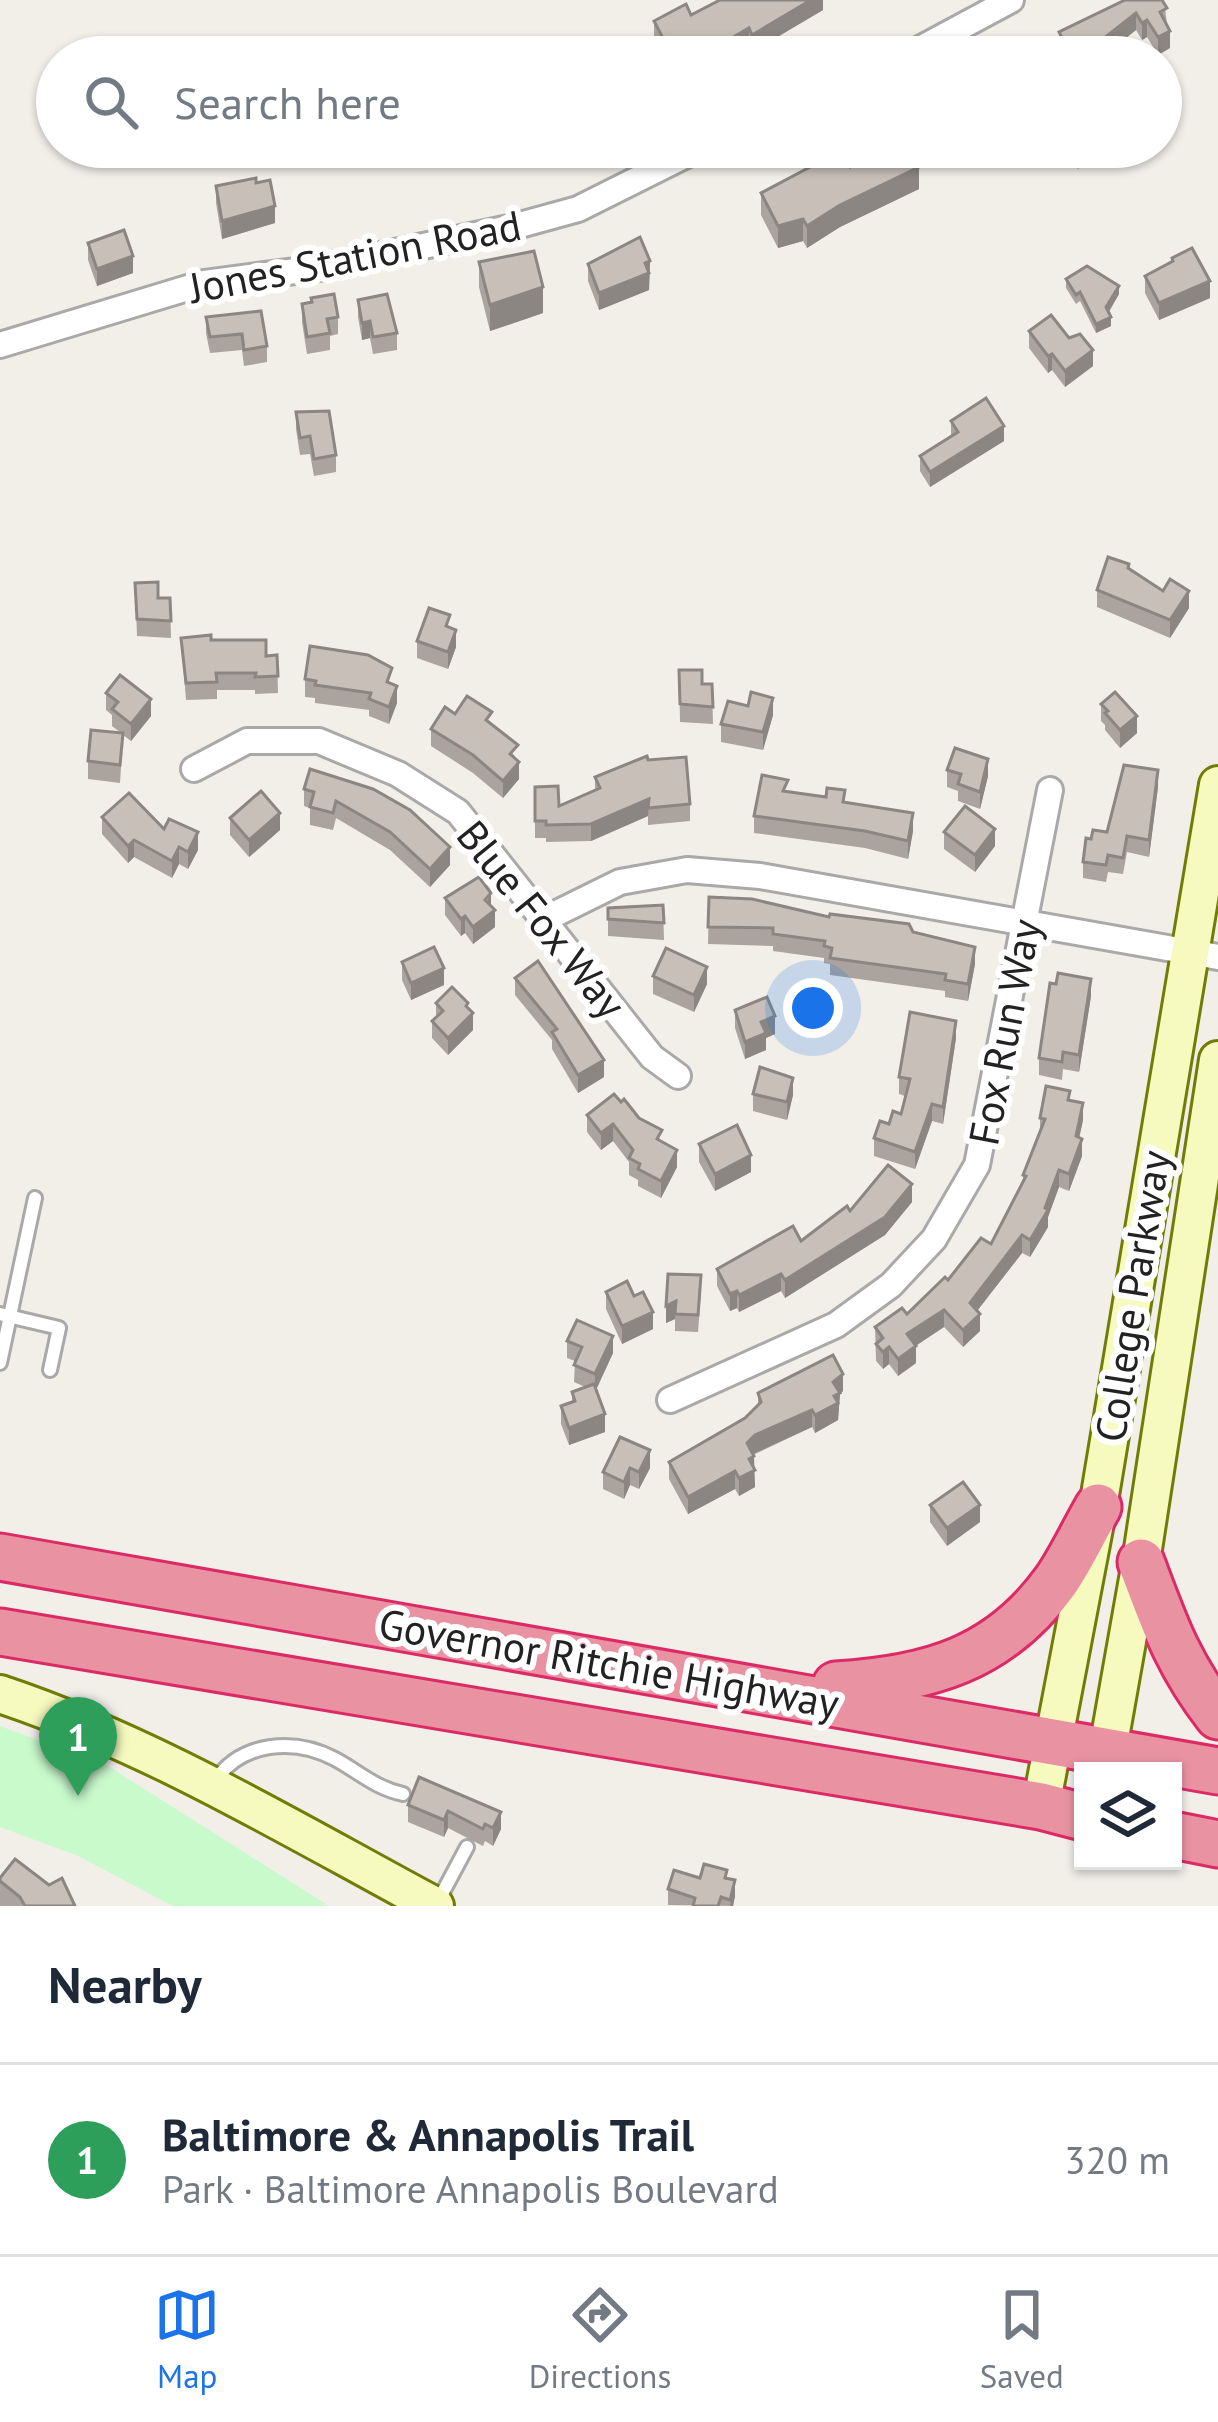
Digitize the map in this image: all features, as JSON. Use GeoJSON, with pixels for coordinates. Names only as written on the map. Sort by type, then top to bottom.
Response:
{"type":"FeatureCollection","features":[{"type":"Feature","properties":{"kind":"highway"},"geometry":{"type":"LineString","coordinates":[[765,1690],[887,1682],[936,1672],[968,1657],[1033,1609],[1059,1577],[1098,1507]]}},
{"type":"Feature","properties":{"kind":"highway","name":"Governor Ritchie Highway"},"geometry":{"type":"LineString","coordinates":[[0,1557],[1053,1739],[1106,1760],[1218,1771]]}},
{"type":"Feature","properties":{"kind":"highway"},"geometry":{"type":"LineString","coordinates":[[1141,1562],[1165,1633],[1190,1679],[1218,1716]]}},
{"type":"Feature","properties":{"kind":"highway"},"geometry":{"type":"LineString","coordinates":[[0,1569],[51,1566]]}},
{"type":"Feature","properties":{"kind":"highway","name":"Governor Ritchie Highway"},"geometry":{"type":"LineString","coordinates":[[0,1632],[1062,1811]]}},
{"type":"Feature","properties":{"kind":"highway"},"geometry":{"type":"LineString","coordinates":[[1182,1837],[1218,1844]]}},
{"type":"Feature","properties":{"kind":"main road","name":"College Parkway"},"geometry":{"type":"LineString","coordinates":[[1062,1811],[1053,1739],[1203,955],[1218,785]]}},
{"type":"Feature","properties":{"kind":"main road","name":"College Parkway"},"geometry":{"type":"LineString","coordinates":[[1106,1760],[1218,1060]]}},
{"type":"Feature","properties":{"kind":"main road"},"geometry":{"type":"LineString","coordinates":[[0,1694],[77,1720],[435,1906]]}},
{"type":"Feature","properties":{"kind":"street"},"geometry":{"type":"LineString","coordinates":[[944,36],[1010,0]]}},
{"type":"Feature","properties":{"kind":"street","name":"Jones Station Road"},"geometry":{"type":"LineString","coordinates":[[0,346],[204,283],[319,268],[555,216],[661,168]]}},
{"type":"Feature","properties":{"kind":"street","name":"Blue Fox Way"},"geometry":{"type":"LineString","coordinates":[[194,769],[247,741],[319,741],[386,766],[458,812],[652,1057],[678,1076]]}},
{"type":"Feature","properties":{"kind":"street","name":"Fox Run Way"},"geometry":{"type":"LineString","coordinates":[[670,1400],[836,1325],[891,1285],[934,1239],[977,1166],[1050,790]]}},
{"type":"Feature","properties":{"kind":"street"},"geometry":{"type":"LineString","coordinates":[[545,919],[620,882],[687,869],[760,876],[1203,955]]}},
{"type":"Feature","properties":{"kind":"lane"},"geometry":{"type":"LineString","coordinates":[[0,1363],[6,1315],[35,1198]]}},
{"type":"Feature","properties":{"kind":"lane"},"geometry":{"type":"LineString","coordinates":[[6,1315],[59,1328],[50,1370]]}},
{"type":"Feature","properties":{"kind":"lane"},"geometry":{"type":"LineString","coordinates":[[211,1786],[227,1763],[258,1748],[290,1745],[331,1756],[380,1789],[403,1794]]}},
{"type":"Feature","properties":{"kind":"lane"},"geometry":{"type":"LineString","coordinates":[[435,1906],[467,1847]]}},
{"type":"Feature","properties":{"kind":"green space"},"geometry":{"type":"Polygon","coordinates":[[[0,1726],[108,1766],[329,1906],[173,1906],[78,1856],[0,1827],[0,1726]]]}},
{"type":"Feature","properties":{"kind":"building"},"geometry":{"type":"Polygon","coordinates":[[[720,0],[811,0],[752,35],[749,28],[735,36],[662,36],[654,21],[686,4],[691,15],[720,0]]]}},
{"type":"Feature","properties":{"kind":"building"},"geometry":{"type":"Polygon","coordinates":[[[1125,0],[1162,0],[1167,8],[1160,12],[1170,31],[1157,36],[1136,13],[1107,36],[1061,36],[1059,32],[1125,0]]]}},
{"type":"Feature","properties":{"kind":"building"},"geometry":{"type":"Polygon","coordinates":[[[808,168],[917,168],[807,226],[803,219],[778,226],[761,193],[808,168]]]}},
{"type":"Feature","properties":{"kind":"building"},"geometry":{"type":"Polygon","coordinates":[[[256,178],[256,183],[270,180],[275,206],[222,221],[216,186],[256,178]]]}},
{"type":"Feature","properties":{"kind":"building"},"geometry":{"type":"Polygon","coordinates":[[[124,230],[133,256],[97,269],[88,243],[124,230]]]}},
{"type":"Feature","properties":{"kind":"building"},"geometry":{"type":"Polygon","coordinates":[[[640,237],[650,261],[645,263],[649,273],[599,293],[588,264],[640,237]]]}},
{"type":"Feature","properties":{"kind":"building"},"geometry":{"type":"Polygon","coordinates":[[[1192,248],[1210,281],[1159,303],[1145,276],[1192,248]]]}},
{"type":"Feature","properties":{"kind":"building"},"geometry":{"type":"Polygon","coordinates":[[[534,251],[543,287],[490,305],[479,262],[534,251]]]}},
{"type":"Feature","properties":{"kind":"building"},"geometry":{"type":"Polygon","coordinates":[[[1087,266],[1119,286],[1106,307],[1111,317],[1096,324],[1080,292],[1076,295],[1066,279],[1087,266]]]}},
{"type":"Feature","properties":{"kind":"building"},"geometry":{"type":"Polygon","coordinates":[[[334,294],[338,317],[327,319],[330,333],[307,337],[302,304],[334,294]]]}},
{"type":"Feature","properties":{"kind":"building"},"geometry":{"type":"Polygon","coordinates":[[[387,294],[397,333],[373,337],[370,321],[362,323],[358,300],[387,294]]]}},
{"type":"Feature","properties":{"kind":"building"},"geometry":{"type":"Polygon","coordinates":[[[261,311],[267,346],[244,350],[242,334],[210,337],[206,317],[261,311]]]}},
{"type":"Feature","properties":{"kind":"building"},"geometry":{"type":"Polygon","coordinates":[[[1051,315],[1069,338],[1080,334],[1093,350],[1065,371],[1029,331],[1051,315]]]}},
{"type":"Feature","properties":{"kind":"building"},"geometry":{"type":"Polygon","coordinates":[[[986,398],[1004,426],[930,472],[920,456],[958,432],[951,421],[986,398]]]}},
{"type":"Feature","properties":{"kind":"building"},"geometry":{"type":"Polygon","coordinates":[[[329,411],[336,455],[314,459],[310,436],[300,438],[296,412],[329,411]]]}},
{"type":"Feature","properties":{"kind":"building"},"geometry":{"type":"Polygon","coordinates":[[[1108,557],[1129,564],[1128,568],[1163,591],[1170,579],[1189,591],[1170,620],[1097,590],[1108,557]]]}},
{"type":"Feature","properties":{"kind":"building"},"geometry":{"type":"Polygon","coordinates":[[[158,582],[158,598],[170,598],[171,621],[137,619],[135,583],[158,582]]]}},
{"type":"Feature","properties":{"kind":"building"},"geometry":{"type":"Polygon","coordinates":[[[429,608],[450,615],[446,626],[456,630],[448,652],[417,641],[429,608]]]}},
{"type":"Feature","properties":{"kind":"building"},"geometry":{"type":"Polygon","coordinates":[[[211,635],[211,640],[266,640],[266,656],[277,655],[278,676],[216,673],[217,682],[186,683],[181,638],[211,635]]]}},
{"type":"Feature","properties":{"kind":"building"},"geometry":{"type":"Polygon","coordinates":[[[310,646],[368,655],[392,668],[387,682],[397,686],[389,707],[369,699],[371,693],[315,685],[316,681],[305,679],[310,646]]]}},
{"type":"Feature","properties":{"kind":"building"},"geometry":{"type":"Polygon","coordinates":[[[679,670],[702,670],[702,684],[712,684],[713,707],[680,704],[679,670]]]}},
{"type":"Feature","properties":{"kind":"building"},"geometry":{"type":"Polygon","coordinates":[[[120,675],[151,699],[131,724],[112,709],[118,702],[106,693],[120,675]]]}},
{"type":"Feature","properties":{"kind":"building"},"geometry":{"type":"Polygon","coordinates":[[[751,692],[773,698],[763,732],[721,724],[728,701],[748,706],[751,692]]]}},
{"type":"Feature","properties":{"kind":"building"},"geometry":{"type":"Polygon","coordinates":[[[1115,692],[1137,716],[1120,730],[1101,704],[1115,692]]]}},
{"type":"Feature","properties":{"kind":"building"},"geometry":{"type":"Polygon","coordinates":[[[467,696],[492,712],[486,720],[518,745],[510,754],[519,762],[503,781],[431,729],[445,707],[455,714],[467,696]]]}},
{"type":"Feature","properties":{"kind":"building"},"geometry":{"type":"Polygon","coordinates":[[[91,730],[123,733],[120,765],[88,761],[91,730]]]}},
{"type":"Feature","properties":{"kind":"building"},"geometry":{"type":"Polygon","coordinates":[[[955,748],[988,759],[980,792],[958,784],[961,774],[947,770],[955,748]]]}},
{"type":"Feature","properties":{"kind":"building"},"geometry":{"type":"Polygon","coordinates":[[[647,756],[648,760],[686,757],[690,804],[648,808],[649,799],[591,824],[535,821],[535,787],[558,786],[559,806],[600,788],[595,777],[647,756]]]}},
{"type":"Feature","properties":{"kind":"building"},"geometry":{"type":"Polygon","coordinates":[[[1124,765],[1158,770],[1149,840],[1127,836],[1123,858],[1108,855],[1106,865],[1083,862],[1086,838],[1091,839],[1093,830],[1107,832],[1124,765]]]}},
{"type":"Feature","properties":{"kind":"building"},"geometry":{"type":"Polygon","coordinates":[[[310,769],[373,789],[410,810],[450,847],[430,869],[390,832],[336,801],[333,813],[310,807],[314,792],[304,789],[310,769]]]}},
{"type":"Feature","properties":{"kind":"building"},"geometry":{"type":"Polygon","coordinates":[[[762,775],[788,780],[783,791],[826,797],[827,788],[845,790],[843,802],[913,813],[908,841],[754,816],[762,775]]]}},
{"type":"Feature","properties":{"kind":"building"},"geometry":{"type":"Polygon","coordinates":[[[261,791],[280,813],[249,840],[230,818],[261,791]]]}},
{"type":"Feature","properties":{"kind":"building"},"geometry":{"type":"Polygon","coordinates":[[[129,793],[164,829],[169,819],[198,832],[188,852],[179,847],[172,861],[134,840],[128,846],[102,817],[129,793]]]}},
{"type":"Feature","properties":{"kind":"building"},"geometry":{"type":"Polygon","coordinates":[[[965,806],[995,829],[975,855],[944,832],[965,806]]]}},
{"type":"Feature","properties":{"kind":"building"},"geometry":{"type":"Polygon","coordinates":[[[479,877],[491,893],[485,900],[495,910],[473,927],[445,898],[479,877]]]}},
{"type":"Feature","properties":{"kind":"building"},"geometry":{"type":"Polygon","coordinates":[[[709,897],[752,899],[829,917],[909,924],[913,932],[975,947],[968,984],[945,980],[946,974],[830,958],[832,948],[824,946],[825,941],[773,934],[773,928],[708,927],[709,897]]]}},
{"type":"Feature","properties":{"kind":"building"},"geometry":{"type":"Polygon","coordinates":[[[663,905],[664,923],[608,919],[608,908],[663,905]]]}},
{"type":"Feature","properties":{"kind":"building"},"geometry":{"type":"Polygon","coordinates":[[[434,947],[444,968],[411,983],[402,962],[434,947]]]}},
{"type":"Feature","properties":{"kind":"building"},"geometry":{"type":"Polygon","coordinates":[[[666,948],[707,967],[694,995],[653,976],[666,948]]]}},
{"type":"Feature","properties":{"kind":"building"},"geometry":{"type":"Polygon","coordinates":[[[538,961],[604,1060],[578,1075],[552,1032],[557,1029],[515,978],[538,961]]]}},
{"type":"Feature","properties":{"kind":"building"},"geometry":{"type":"Polygon","coordinates":[[[1058,973],[1091,979],[1079,1055],[1063,1052],[1062,1062],[1039,1058],[1050,983],[1056,984],[1058,973]]]}},
{"type":"Feature","properties":{"kind":"building"},"geometry":{"type":"Polygon","coordinates":[[[452,987],[473,1013],[448,1038],[432,1021],[443,1011],[436,1003],[452,987]]]}},
{"type":"Feature","properties":{"kind":"building"},"geometry":{"type":"Polygon","coordinates":[[[767,997],[775,1016],[761,1022],[766,1033],[745,1042],[735,1010],[767,997]]]}},
{"type":"Feature","properties":{"kind":"building"},"geometry":{"type":"Polygon","coordinates":[[[910,1012],[956,1021],[943,1107],[932,1104],[915,1152],[874,1138],[880,1121],[889,1124],[893,1111],[901,1114],[910,1079],[899,1077],[910,1012]]]}},
{"type":"Feature","properties":{"kind":"building"},"geometry":{"type":"Polygon","coordinates":[[[760,1067],[793,1078],[787,1102],[753,1094],[760,1067]]]}},
{"type":"Feature","properties":{"kind":"building"},"geometry":{"type":"Polygon","coordinates":[[[1046,1086],[1070,1091],[1068,1100],[1083,1103],[1076,1136],[1082,1139],[1069,1174],[1059,1170],[1048,1210],[1030,1240],[1022,1235],[970,1303],[980,1314],[963,1330],[944,1310],[907,1334],[916,1346],[898,1359],[889,1347],[883,1352],[876,1344],[883,1338],[875,1327],[902,1308],[907,1314],[945,1277],[948,1280],[981,1238],[991,1244],[1026,1176],[1045,1119],[1040,1118],[1046,1086]]]}},
{"type":"Feature","properties":{"kind":"building"},"geometry":{"type":"Polygon","coordinates":[[[614,1094],[639,1118],[662,1130],[657,1139],[677,1150],[661,1181],[638,1169],[640,1164],[629,1158],[633,1150],[613,1124],[601,1133],[587,1115],[614,1094]]]}},
{"type":"Feature","properties":{"kind":"building"},"geometry":{"type":"Polygon","coordinates":[[[737,1125],[751,1155],[715,1174],[699,1144],[737,1125]]]}},
{"type":"Feature","properties":{"kind":"building"},"geometry":{"type":"Polygon","coordinates":[[[888,1165],[912,1184],[885,1217],[785,1280],[781,1274],[739,1295],[737,1291],[730,1294],[717,1269],[793,1226],[801,1241],[847,1206],[850,1211],[888,1165]]]}},
{"type":"Feature","properties":{"kind":"building"},"geometry":{"type":"Polygon","coordinates":[[[668,1274],[701,1275],[698,1315],[675,1314],[676,1301],[666,1306],[668,1274]]]}},
{"type":"Feature","properties":{"kind":"building"},"geometry":{"type":"Polygon","coordinates":[[[627,1281],[634,1296],[643,1292],[653,1312],[622,1326],[606,1292],[627,1281]]]}},
{"type":"Feature","properties":{"kind":"building"},"geometry":{"type":"Polygon","coordinates":[[[577,1320],[613,1336],[595,1374],[574,1365],[582,1347],[567,1341],[577,1320]]]}},
{"type":"Feature","properties":{"kind":"building"},"geometry":{"type":"Polygon","coordinates":[[[833,1355],[843,1374],[833,1382],[840,1393],[834,1396],[838,1403],[755,1435],[747,1443],[755,1470],[739,1478],[735,1471],[688,1497],[669,1462],[745,1418],[761,1402],[758,1393],[833,1355]]]}},
{"type":"Feature","properties":{"kind":"building"},"geometry":{"type":"Polygon","coordinates":[[[594,1384],[605,1414],[569,1428],[561,1406],[575,1401],[572,1392],[594,1384]]]}},
{"type":"Feature","properties":{"kind":"building"},"geometry":{"type":"Polygon","coordinates":[[[620,1437],[650,1450],[639,1472],[630,1468],[624,1482],[603,1472],[620,1437]]]}},
{"type":"Feature","properties":{"kind":"building"},"geometry":{"type":"Polygon","coordinates":[[[963,1482],[980,1505],[947,1528],[930,1505],[963,1482]]]}},
{"type":"Feature","properties":{"kind":"building"},"geometry":{"type":"Polygon","coordinates":[[[419,1777],[501,1812],[493,1828],[485,1824],[483,1829],[448,1811],[444,1820],[408,1805],[419,1777]]]}},
{"type":"Feature","properties":{"kind":"building"},"geometry":{"type":"Polygon","coordinates":[[[15,1859],[49,1885],[62,1878],[75,1906],[25,1906],[0,1881],[15,1859]]]}},
{"type":"Feature","properties":{"kind":"building"},"geometry":{"type":"Polygon","coordinates":[[[704,1864],[727,1870],[725,1878],[735,1880],[730,1900],[721,1897],[718,1906],[693,1906],[695,1898],[668,1889],[674,1870],[700,1878],[704,1864]]]}},
{"type":"Feature","properties":{"kind":"place","name":"Baltimore & Annapolis Trail"},"geometry":{"type":"Point","coordinates":[78,1796]}}]}
